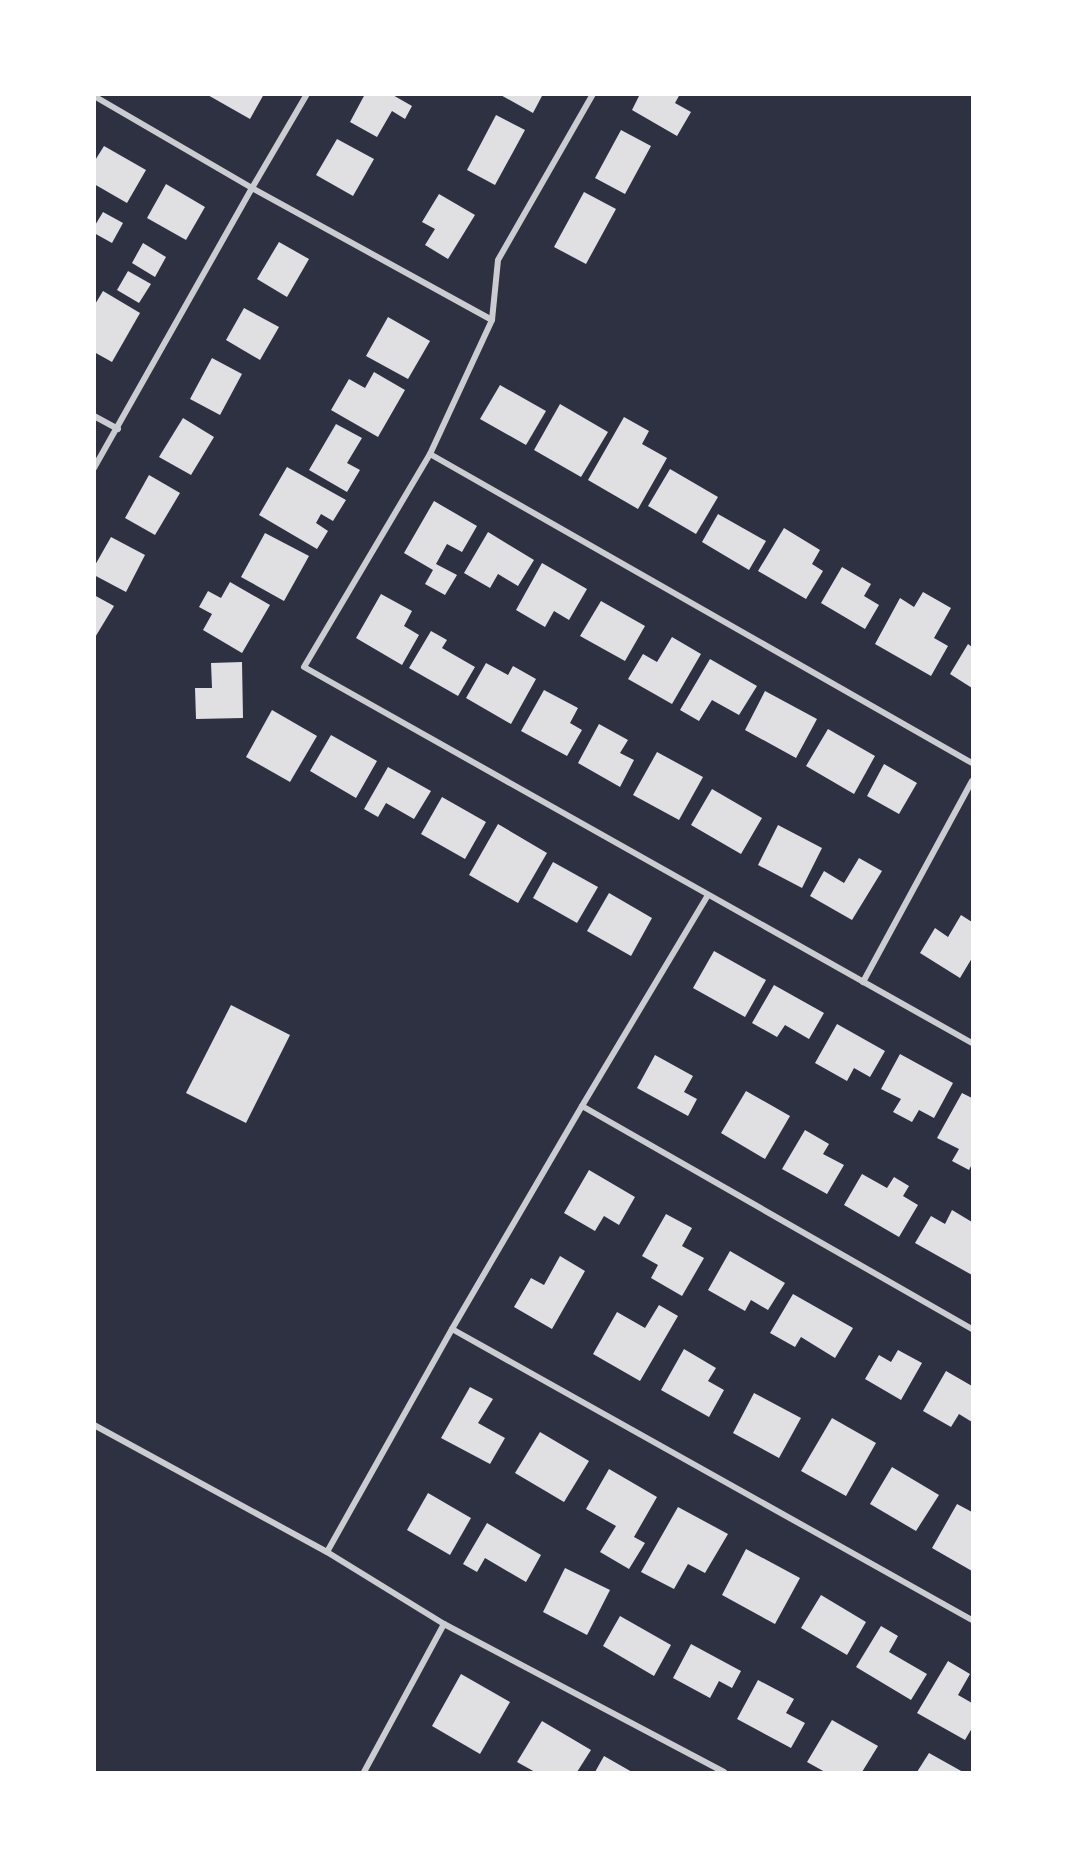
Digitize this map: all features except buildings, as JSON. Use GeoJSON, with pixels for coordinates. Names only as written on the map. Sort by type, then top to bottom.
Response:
{"type":"FeatureCollection","features":[{"type":"Feature","properties":{"kind":"street"},"geometry":{"type":"LineString","coordinates":[[94,468],[307,94]]}},
{"type":"Feature","properties":{"kind":"street"},"geometry":{"type":"LineString","coordinates":[[593,94],[498,260],[492,320],[430,454],[304,667],[972,1043]]}},
{"type":"Feature","properties":{"kind":"street"},"geometry":{"type":"LineString","coordinates":[[94,96],[252,188],[492,320]]}},
{"type":"Feature","properties":{"kind":"street"},"geometry":{"type":"LineString","coordinates":[[94,416],[118,429]]}},
{"type":"Feature","properties":{"kind":"street"},"geometry":{"type":"LineString","coordinates":[[430,454],[972,763]]}},
{"type":"Feature","properties":{"kind":"street"},"geometry":{"type":"LineString","coordinates":[[863,982],[972,781]]}},
{"type":"Feature","properties":{"kind":"street"},"geometry":{"type":"LineString","coordinates":[[327,1552],[452,1329],[708,896]]}},
{"type":"Feature","properties":{"kind":"street"},"geometry":{"type":"LineString","coordinates":[[582,1106],[972,1329]]}},
{"type":"Feature","properties":{"kind":"street"},"geometry":{"type":"LineString","coordinates":[[452,1329],[972,1620]]}},
{"type":"Feature","properties":{"kind":"street"},"geometry":{"type":"LineString","coordinates":[[94,1425],[327,1552],[444,1624],[724,1773]]}},
{"type":"Feature","properties":{"kind":"street"},"geometry":{"type":"LineString","coordinates":[[364,1773],[444,1624]]}}]}
